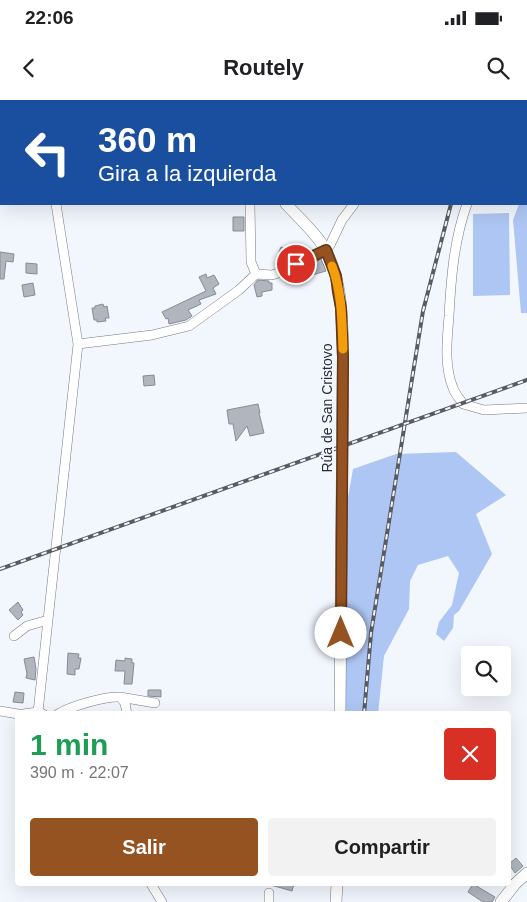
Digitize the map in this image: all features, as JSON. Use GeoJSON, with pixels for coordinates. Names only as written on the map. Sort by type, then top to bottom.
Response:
{"type":"FeatureCollection","features":[{"type":"Feature","properties":{"kind":"street"},"geometry":{"type":"LineString","coordinates":[[40,711],[48,620],[78,344],[56,205]]}},
{"type":"Feature","properties":{"kind":"street"},"geometry":{"type":"LineString","coordinates":[[250,205],[251,262],[256,274]]}},
{"type":"Feature","properties":{"kind":"street","name":"Rúa de San Cristovo"},"geometry":{"type":"LineString","coordinates":[[287,205],[326,250],[337,284],[341,308],[343,357],[340,711]]}},
{"type":"Feature","properties":{"kind":"street"},"geometry":{"type":"LineString","coordinates":[[78,344],[152,335],[189,326],[239,290],[256,274],[272,275],[291,269],[296,264],[326,250],[342,220],[353,205]]}},
{"type":"Feature","properties":{"kind":"street"},"geometry":{"type":"LineString","coordinates":[[467,205],[455,248],[450,284],[447,342],[448,368],[453,389],[463,404],[484,410],[527,408]]}},
{"type":"Feature","properties":{"kind":"street"},"geometry":{"type":"LineString","coordinates":[[14,636],[27,626],[48,620]]}},
{"type":"Feature","properties":{"kind":"street"},"geometry":{"type":"LineString","coordinates":[[63,711],[111,697],[155,703]]}},
{"type":"Feature","properties":{"kind":"street"},"geometry":{"type":"LineString","coordinates":[[120,697],[125,704],[126,711]]}},
{"type":"Feature","properties":{"kind":"street"},"geometry":{"type":"LineString","coordinates":[[0,712],[15,714]]}},
{"type":"Feature","properties":{"kind":"street"},"geometry":{"type":"LineString","coordinates":[[501,902],[527,872]]}},
{"type":"Feature","properties":{"kind":"street"},"geometry":{"type":"LineString","coordinates":[[152,886],[162,902]]}},
{"type":"Feature","properties":{"kind":"street"},"geometry":{"type":"LineString","coordinates":[[336,902],[338,886]]}},
{"type":"Feature","properties":{"kind":"shaded area"},"geometry":{"type":"Polygon","coordinates":[[[519,205],[527,205],[527,313],[521,313],[513,220],[519,205]]]}},
{"type":"Feature","properties":{"kind":"shaded area"},"geometry":{"type":"Polygon","coordinates":[[[509,213],[510,295],[473,296],[473,214],[509,213]]]}},
{"type":"Feature","properties":{"kind":"shaded area"},"geometry":{"type":"Polygon","coordinates":[[[456,452],[506,495],[476,514],[492,554],[459,611],[454,615],[453,628],[444,641],[436,634],[439,622],[452,605],[459,573],[448,556],[418,565],[410,581],[409,609],[384,656],[378,711],[346,711],[346,541],[348,497],[353,469],[396,454],[456,452]]]}},
{"type":"Feature","properties":{"kind":"building"},"geometry":{"type":"Polygon","coordinates":[[[233,217],[244,217],[244,231],[233,231],[233,217]]]}},
{"type":"Feature","properties":{"kind":"building"},"geometry":{"type":"Polygon","coordinates":[[[281,247],[290,251],[292,258],[287,264],[278,267],[277,257],[281,247]]]}},
{"type":"Feature","properties":{"kind":"building"},"geometry":{"type":"Polygon","coordinates":[[[0,252],[14,254],[13,262],[6,261],[4,279],[0,279],[0,252]]]}},
{"type":"Feature","properties":{"kind":"building"},"geometry":{"type":"Polygon","coordinates":[[[321,259],[326,271],[305,277],[303,267],[321,259]]]}},
{"type":"Feature","properties":{"kind":"building"},"geometry":{"type":"Polygon","coordinates":[[[26,263],[37,264],[37,274],[26,273],[26,263]]]}},
{"type":"Feature","properties":{"kind":"building"},"geometry":{"type":"Polygon","coordinates":[[[206,274],[207,278],[214,275],[219,284],[213,288],[216,294],[199,300],[201,304],[188,310],[192,316],[186,320],[169,324],[168,318],[166,319],[162,312],[206,291],[199,277],[206,274]]]}},
{"type":"Feature","properties":{"kind":"building"},"geometry":{"type":"Polygon","coordinates":[[[258,280],[272,283],[272,290],[262,292],[262,296],[257,297],[254,285],[258,280]]]}},
{"type":"Feature","properties":{"kind":"building"},"geometry":{"type":"Polygon","coordinates":[[[33,283],[35,295],[24,297],[22,285],[33,283]]]}},
{"type":"Feature","properties":{"kind":"building"},"geometry":{"type":"Polygon","coordinates":[[[103,304],[104,307],[107,306],[109,318],[105,318],[106,321],[97,322],[97,320],[94,320],[92,308],[103,304]]]}},
{"type":"Feature","properties":{"kind":"building"},"geometry":{"type":"Polygon","coordinates":[[[154,375],[155,385],[144,386],[143,376],[154,375]]]}},
{"type":"Feature","properties":{"kind":"building"},"geometry":{"type":"Polygon","coordinates":[[[258,404],[264,433],[250,436],[247,426],[236,441],[233,424],[229,424],[227,410],[258,404]]]}},
{"type":"Feature","properties":{"kind":"building"},"geometry":{"type":"Polygon","coordinates":[[[18,602],[23,610],[21,612],[23,615],[18,620],[9,610],[18,602]]]}},
{"type":"Feature","properties":{"kind":"building"},"geometry":{"type":"Polygon","coordinates":[[[68,653],[79,654],[78,658],[81,658],[79,669],[75,669],[75,675],[67,674],[68,653]]]}},
{"type":"Feature","properties":{"kind":"building"},"geometry":{"type":"Polygon","coordinates":[[[34,657],[35,680],[26,678],[24,659],[34,657]]]}},
{"type":"Feature","properties":{"kind":"building"},"geometry":{"type":"Polygon","coordinates":[[[125,658],[132,659],[132,663],[134,663],[132,684],[124,684],[125,671],[115,671],[116,660],[125,661],[125,658]]]}},
{"type":"Feature","properties":{"kind":"building"},"geometry":{"type":"Polygon","coordinates":[[[148,690],[161,690],[161,697],[148,696],[148,690]]]}},
{"type":"Feature","properties":{"kind":"building"},"geometry":{"type":"Polygon","coordinates":[[[15,692],[24,693],[23,703],[13,702],[15,692]]]}},
{"type":"Feature","properties":{"kind":"building"},"geometry":{"type":"Polygon","coordinates":[[[516,858],[523,866],[515,873],[511,867],[511,862],[516,858]]]}},
{"type":"Feature","properties":{"kind":"building"},"geometry":{"type":"Polygon","coordinates":[[[274,886],[293,886],[292,891],[274,886]]]}},
{"type":"Feature","properties":{"kind":"building"},"geometry":{"type":"Polygon","coordinates":[[[472,886],[476,886],[495,897],[492,902],[483,902],[468,892],[472,886]]]}},
{"type":"Feature","properties":{"kind":"railway"},"geometry":{"type":"LineString","coordinates":[[364,711],[371,633],[423,311],[451,205]]}},
{"type":"Feature","properties":{"kind":"railway"},"geometry":{"type":"LineString","coordinates":[[0,569],[527,380]]}},
{"type":"Feature","properties":{"kind":"slow traffic"},"geometry":{"type":"LineString","coordinates":[[332,266],[336,276],[341,308],[343,349]]}},
{"type":"Feature","properties":{"kind":"route"},"geometry":{"type":"LineString","coordinates":[[296,264],[326,250],[336,276],[341,308],[343,357],[341,633]]}}]}
